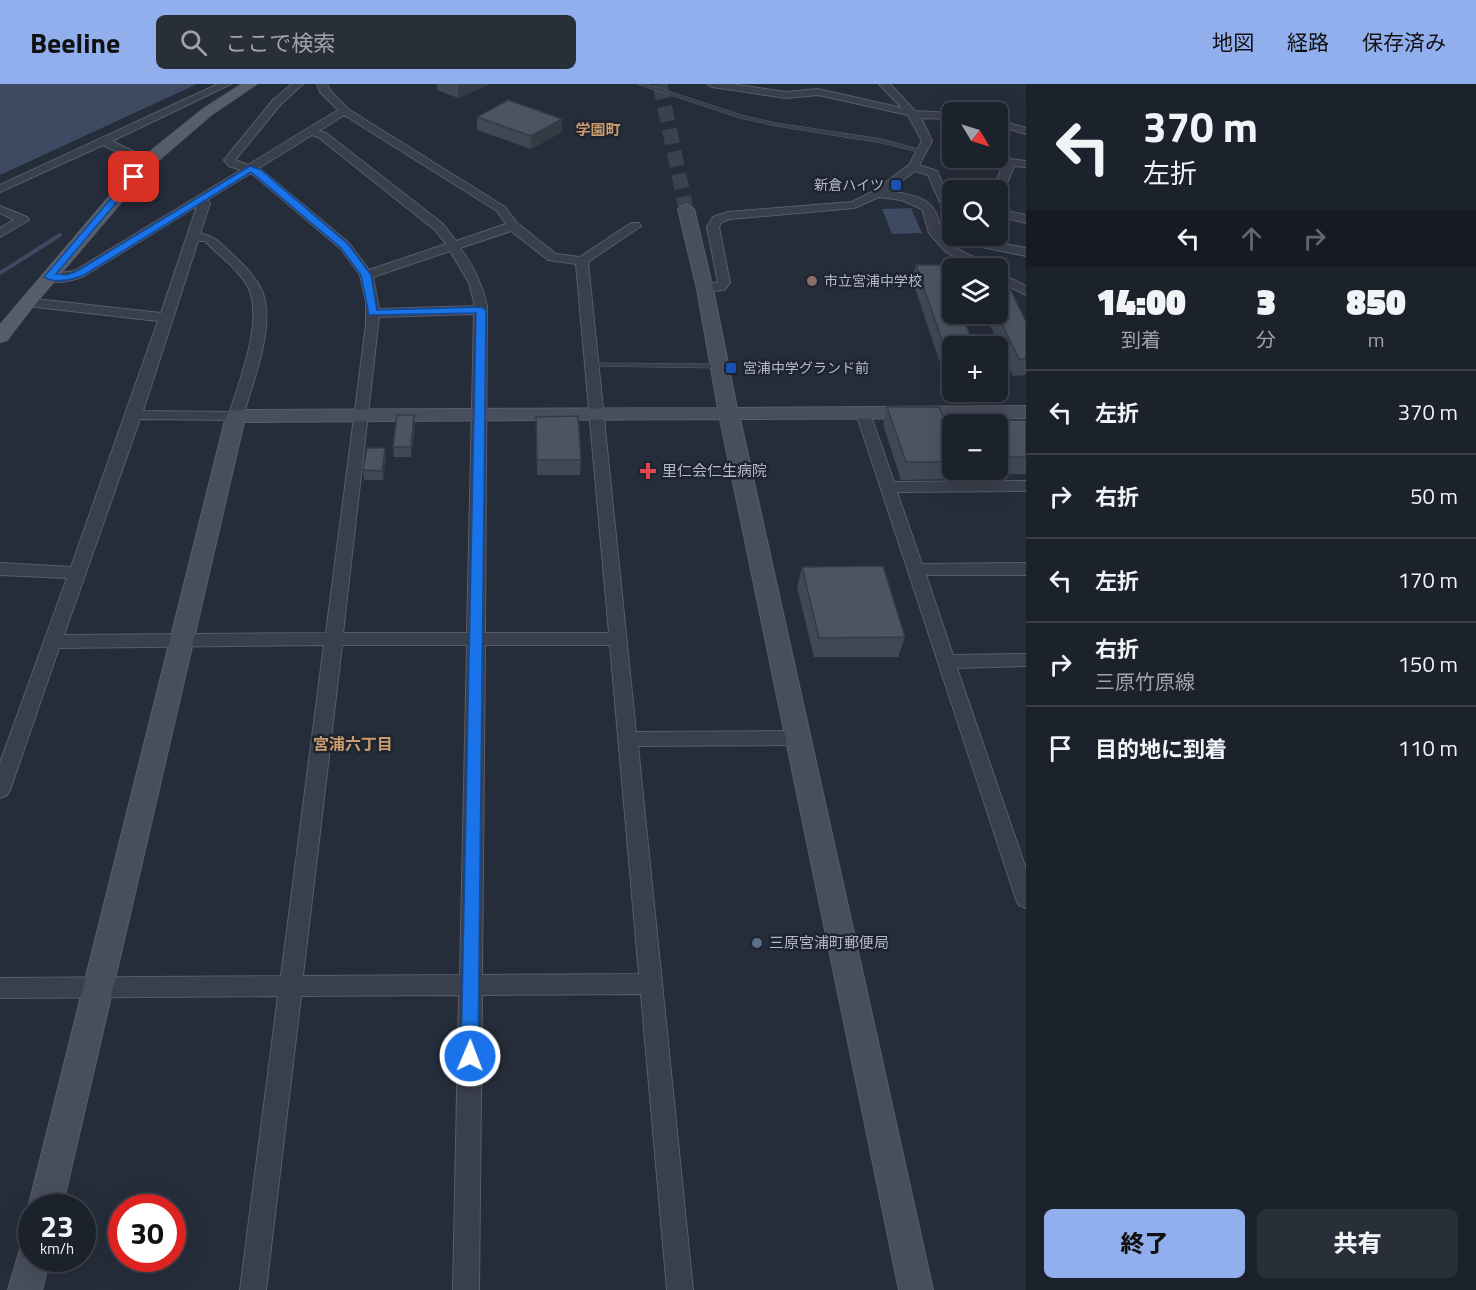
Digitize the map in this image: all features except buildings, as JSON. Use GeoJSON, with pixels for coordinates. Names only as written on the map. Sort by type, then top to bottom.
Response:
{"type":"FeatureCollection","features":[{"type":"Feature","properties":{"kind":"main road"},"geometry":{"type":"LineString","coordinates":[[0,337],[48,277],[147,162],[207,112],[251,84]]}},
{"type":"Feature","properties":{"kind":"street"},"geometry":{"type":"LineString","coordinates":[[0,189],[226,84]]}},
{"type":"Feature","properties":{"kind":"street"},"geometry":{"type":"LineString","coordinates":[[253,1290],[373,325],[366,275],[345,246],[258,171],[233,164],[229,160],[277,102],[298,84]]}},
{"type":"Feature","properties":{"kind":"street"},"geometry":{"type":"LineString","coordinates":[[322,84],[324,90],[344,111],[501,209],[513,226],[552,257],[582,261],[635,226]]}},
{"type":"Feature","properties":{"kind":"street"},"geometry":{"type":"LineString","coordinates":[[712,84],[786,95],[818,92],[866,104],[942,115]]}},
{"type":"Feature","properties":{"kind":"street"},"geometry":{"type":"LineString","coordinates":[[705,289],[720,287],[724,283],[713,227],[717,220],[728,216],[854,205],[878,193],[913,167],[927,141],[922,127],[912,112],[884,84]]}},
{"type":"Feature","properties":{"kind":"street"},"geometry":{"type":"LineString","coordinates":[[178,106],[207,112]]}},
{"type":"Feature","properties":{"kind":"street"},"geometry":{"type":"LineString","coordinates":[[48,277],[68,278],[80,273],[344,111]]}},
{"type":"Feature","properties":{"kind":"street"},"geometry":{"type":"LineString","coordinates":[[1008,126],[1026,131]]}},
{"type":"Feature","properties":{"kind":"street"},"geometry":{"type":"LineString","coordinates":[[312,132],[322,135],[430,220],[454,246],[475,283],[481,310],[466,1290]]}},
{"type":"Feature","properties":{"kind":"street"},"geometry":{"type":"LineString","coordinates":[[103,141],[147,162]]}},
{"type":"Feature","properties":{"kind":"street"},"geometry":{"type":"LineString","coordinates":[[1003,180],[1010,162],[1026,164]]}},
{"type":"Feature","properties":{"kind":"street"},"geometry":{"type":"LineString","coordinates":[[913,167],[933,173],[942,195]]}},
{"type":"Feature","properties":{"kind":"street"},"geometry":{"type":"LineString","coordinates":[[878,193],[923,203],[929,209],[936,233],[943,243],[964,258]]}},
{"type":"Feature","properties":{"kind":"street"},"geometry":{"type":"LineString","coordinates":[[0,790],[3,770],[79,573],[167,318],[204,203],[196,201]]}},
{"type":"Feature","properties":{"kind":"street"},"geometry":{"type":"LineString","coordinates":[[0,209],[22,220],[0,233]]}},
{"type":"Feature","properties":{"kind":"street"},"geometry":{"type":"LineString","coordinates":[[686,209],[705,289],[796,738],[916,1290]]}},
{"type":"Feature","properties":{"kind":"street"},"geometry":{"type":"LineString","coordinates":[[1008,214],[1025,217]]}},
{"type":"Feature","properties":{"kind":"street"},"geometry":{"type":"LineString","coordinates":[[366,275],[513,226]]}},
{"type":"Feature","properties":{"kind":"street"},"geometry":{"type":"LineString","coordinates":[[48,1194],[236,416],[260,326],[261,309],[257,291],[249,279],[208,238],[193,237]]}},
{"type":"Feature","properties":{"kind":"street"},"geometry":{"type":"LineString","coordinates":[[996,246],[1026,252]]}},
{"type":"Feature","properties":{"kind":"street"},"geometry":{"type":"LineString","coordinates":[[582,261],[680,1290]]}},
{"type":"Feature","properties":{"kind":"street"},"geometry":{"type":"LineString","coordinates":[[1008,281],[1026,291]]}},
{"type":"Feature","properties":{"kind":"street"},"geometry":{"type":"LineString","coordinates":[[27,302],[167,318]]}},
{"type":"Feature","properties":{"kind":"street"},"geometry":{"type":"LineString","coordinates":[[373,313],[481,310]]}},
{"type":"Feature","properties":{"kind":"street"},"geometry":{"type":"LineString","coordinates":[[134,415],[1026,412]]}},
{"type":"Feature","properties":{"kind":"street"},"geometry":{"type":"LineString","coordinates":[[863,413],[1026,899]]}},
{"type":"Feature","properties":{"kind":"street"},"geometry":{"type":"LineString","coordinates":[[888,487],[1026,486]]}},
{"type":"Feature","properties":{"kind":"street"},"geometry":{"type":"LineString","coordinates":[[0,569],[79,573]]}},
{"type":"Feature","properties":{"kind":"street"},"geometry":{"type":"LineString","coordinates":[[916,570],[1026,569]]}},
{"type":"Feature","properties":{"kind":"street"},"geometry":{"type":"LineString","coordinates":[[52,642],[182,639],[619,639]]}},
{"type":"Feature","properties":{"kind":"street"},"geometry":{"type":"LineString","coordinates":[[947,662],[1026,660]]}},
{"type":"Feature","properties":{"kind":"street"},"geometry":{"type":"LineString","coordinates":[[628,739],[796,738]]}},
{"type":"Feature","properties":{"kind":"street"},"geometry":{"type":"LineString","coordinates":[[0,988],[651,984]]}},
{"type":"Feature","properties":{"kind":"street"},"geometry":{"type":"LineString","coordinates":[[25,1290],[30,1272]]}},
{"type":"Feature","properties":{"kind":"lane"},"geometry":{"type":"LineString","coordinates":[[640,84],[710,109],[752,120],[879,140],[923,151]]}},
{"type":"Feature","properties":{"kind":"lane"},"geometry":{"type":"LineString","coordinates":[[593,365],[719,366]]}},
{"type":"Feature","properties":{"kind":"water"},"geometry":{"type":"Polygon","coordinates":[[[0,84],[197,84],[0,175],[0,84]]]}},
{"type":"Feature","properties":{"kind":"water"},"geometry":{"type":"Polygon","coordinates":[[[911,208],[922,233],[892,234],[882,209],[911,208]]]}},
{"type":"Feature","properties":{"kind":"waterway"},"geometry":{"type":"LineString","coordinates":[[0,273],[60,235]]}},
{"type":"Feature","properties":{"kind":"tunnel"},"geometry":{"type":"LineString","coordinates":[[660,84],[686,209]]}},
{"type":"Feature","properties":{"kind":"place","name":"新倉ハイツ"},"geometry":{"type":"Point","coordinates":[896,185]}},
{"type":"Feature","properties":{"kind":"place","name":"市立宮浦中学校"},"geometry":{"type":"Point","coordinates":[812,281]}},
{"type":"Feature","properties":{"kind":"place","name":"宮浦中学グランド前"},"geometry":{"type":"Point","coordinates":[731,368]}},
{"type":"Feature","properties":{"kind":"place","name":"里仁会仁生病院"},"geometry":{"type":"Point","coordinates":[648,471]}},
{"type":"Feature","properties":{"kind":"place","name":"三原宮浦町郵便局"},"geometry":{"type":"Point","coordinates":[757,943]}},
{"type":"Feature","properties":{"kind":"district","name":"学園町"},"geometry":{"type":"Point","coordinates":[598,130]}},
{"type":"Feature","properties":{"kind":"district","name":"宮浦六丁目"},"geometry":{"type":"Point","coordinates":[353,744]}},
{"type":"Feature","properties":{"kind":"route"},"geometry":{"type":"LineString","coordinates":[[134,177],[48,277],[68,278],[80,273],[250,168],[258,171],[345,246],[366,275],[373,313],[481,310],[470,1056]]}}]}
